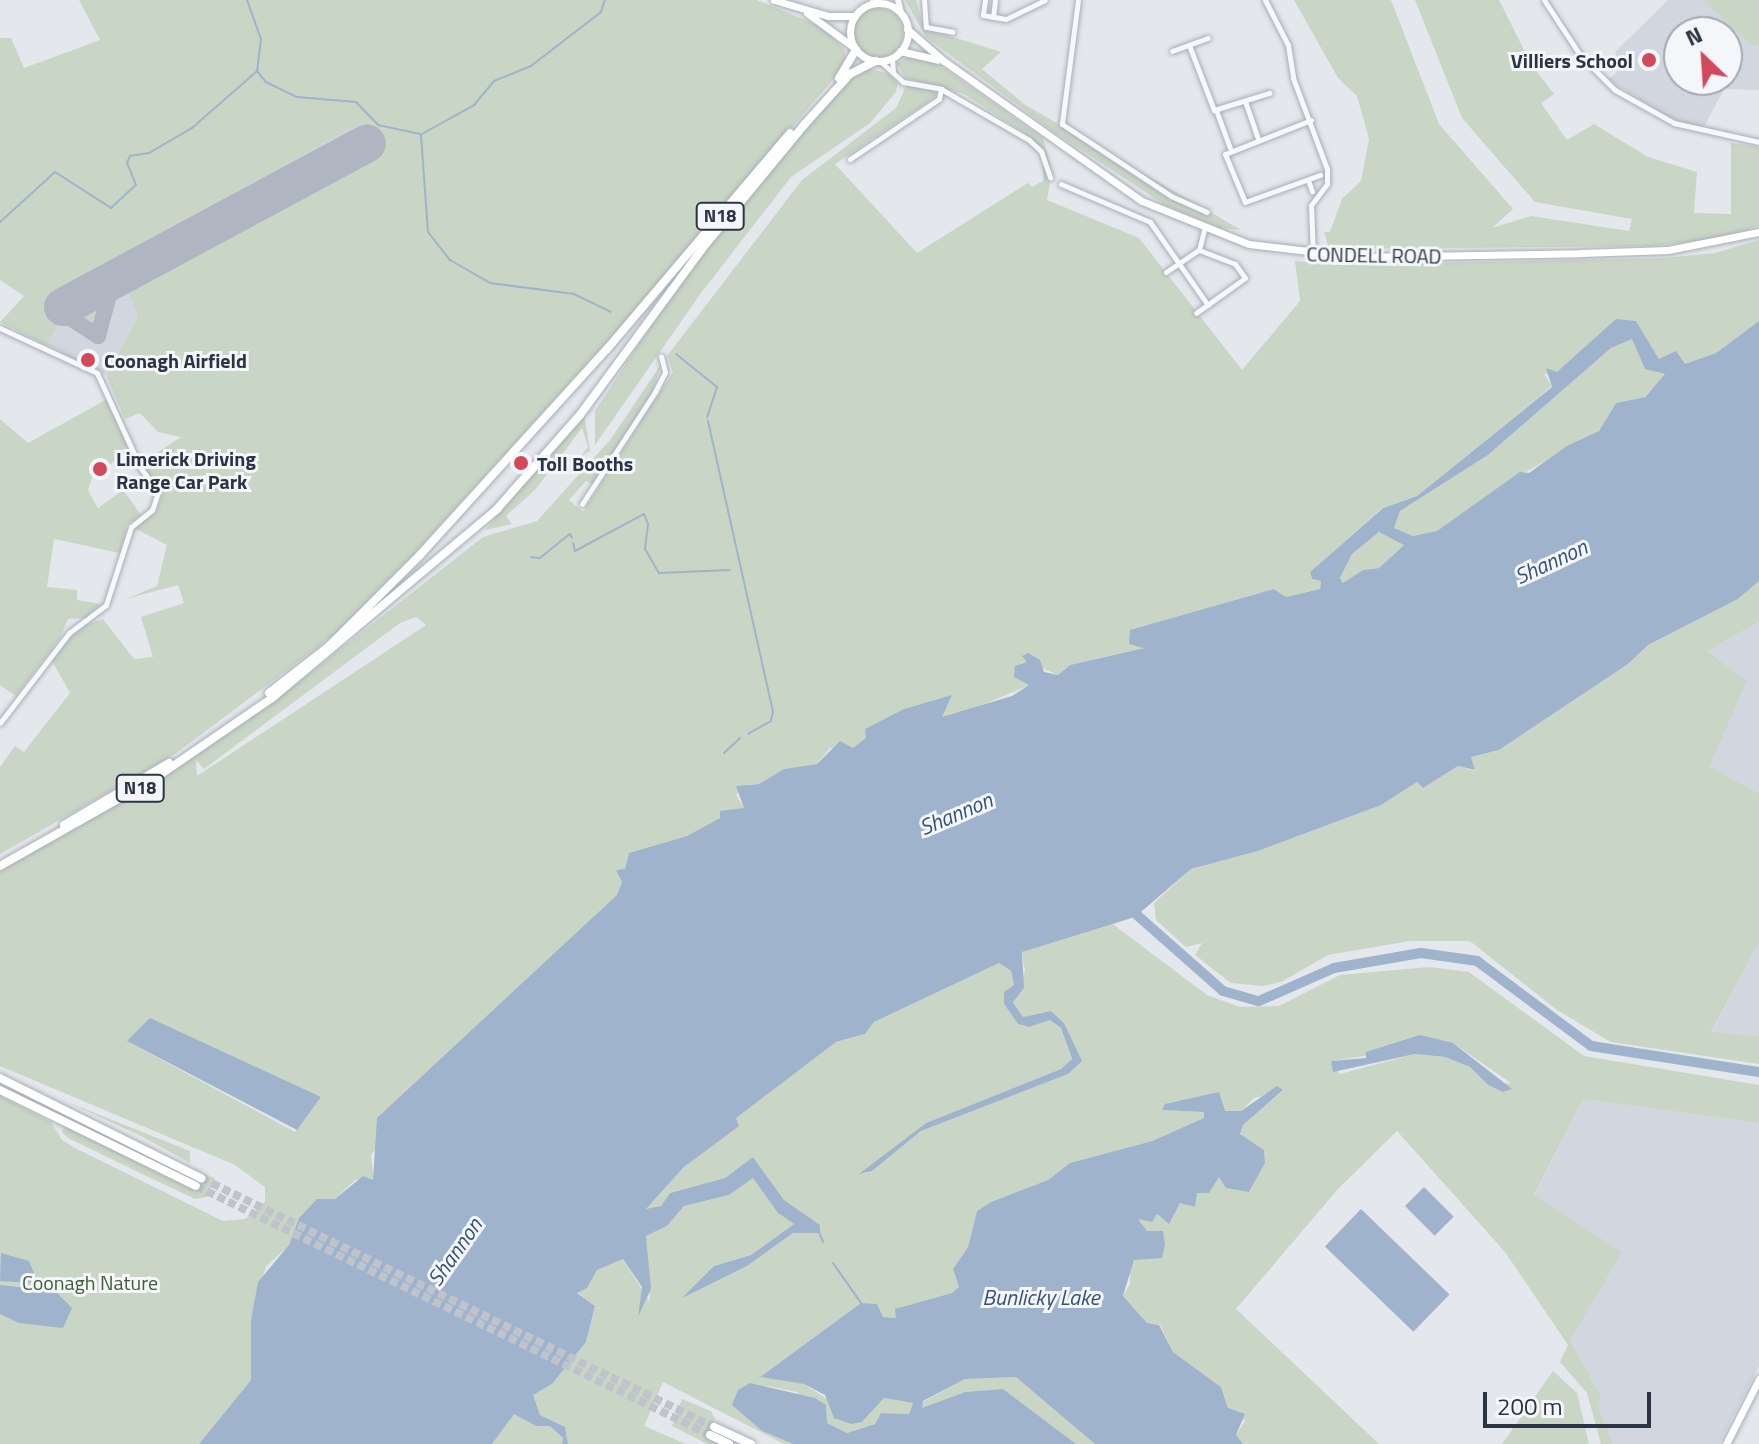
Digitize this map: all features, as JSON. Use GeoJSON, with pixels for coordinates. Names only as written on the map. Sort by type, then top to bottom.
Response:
{"type":"FeatureCollection","features":[{"type":"Feature","properties":{"kind":"highway","name":"N18"},"geometry":{"type":"LineString","coordinates":[[0,859],[183,754],[269,693],[353,623],[607,349],[849,66],[855,49]]}},
{"type":"Feature","properties":{"kind":"highway","name":"N18"},"geometry":{"type":"LineString","coordinates":[[0,866],[157,777],[272,698],[497,509],[580,415],[701,250],[795,135],[850,74],[878,61]]}},
{"type":"Feature","properties":{"kind":"highway"},"geometry":{"type":"LineString","coordinates":[[0,1076],[199,1182],[0,1090]]}},
{"type":"Feature","properties":{"kind":"highway"},"geometry":{"type":"LineString","coordinates":[[729,1444],[712,1431],[751,1444]]}},
{"type":"Feature","properties":{"kind":"main road"},"geometry":{"type":"LineString","coordinates":[[774,0],[803,11],[855,16]]}},
{"type":"Feature","properties":{"kind":"main road"},"geometry":{"type":"LineString","coordinates":[[803,11],[855,49],[878,61],[892,58],[900,51],[907,29],[901,13],[873,2],[855,16],[850,35],[855,49]]}},
{"type":"Feature","properties":{"kind":"main road","name":"CONDELL ROAD"},"geometry":{"type":"LineString","coordinates":[[907,29],[944,61],[1142,201],[1204,230],[1249,244],[1313,255],[1668,250],[1759,232]]}},
{"type":"Feature","properties":{"kind":"main road"},"geometry":{"type":"LineString","coordinates":[[900,51],[944,61]]}},
{"type":"Feature","properties":{"kind":"main road"},"geometry":{"type":"LineString","coordinates":[[1726,1444],[1759,1379]]}},
{"type":"Feature","properties":{"kind":"street"},"geometry":{"type":"LineString","coordinates":[[898,0],[901,13]]}},
{"type":"Feature","properties":{"kind":"street"},"geometry":{"type":"LineString","coordinates":[[924,0],[926,27],[953,32]]}},
{"type":"Feature","properties":{"kind":"street"},"geometry":{"type":"LineString","coordinates":[[985,0],[983,15],[1006,19],[1045,0]]}},
{"type":"Feature","properties":{"kind":"street"},"geometry":{"type":"LineString","coordinates":[[993,17],[995,0]]}},
{"type":"Feature","properties":{"kind":"street"},"geometry":{"type":"LineString","coordinates":[[1078,0],[1062,124],[1171,196],[1207,212]]}},
{"type":"Feature","properties":{"kind":"street"},"geometry":{"type":"LineString","coordinates":[[1265,0],[1288,45],[1293,78],[1311,120],[1328,176],[1311,205],[1313,255]]}},
{"type":"Feature","properties":{"kind":"street"},"geometry":{"type":"LineString","coordinates":[[1544,0],[1580,55],[1615,90],[1674,123],[1759,142]]}},
{"type":"Feature","properties":{"kind":"street"},"geometry":{"type":"LineString","coordinates":[[1172,51],[1208,38]]}},
{"type":"Feature","properties":{"kind":"street"},"geometry":{"type":"LineString","coordinates":[[1189,45],[1210,105],[1216,110],[1230,148]]}},
{"type":"Feature","properties":{"kind":"street"},"geometry":{"type":"LineString","coordinates":[[892,58],[893,72]]}},
{"type":"Feature","properties":{"kind":"street"},"geometry":{"type":"LineString","coordinates":[[878,61],[903,82],[941,89],[1029,140],[1041,151],[1050,177]]}},
{"type":"Feature","properties":{"kind":"street"},"geometry":{"type":"LineString","coordinates":[[850,159],[939,99],[941,89]]}},
{"type":"Feature","properties":{"kind":"street"},"geometry":{"type":"LineString","coordinates":[[1216,110],[1269,93]]}},
{"type":"Feature","properties":{"kind":"street"},"geometry":{"type":"LineString","coordinates":[[1245,101],[1258,138]]}},
{"type":"Feature","properties":{"kind":"street"},"geometry":{"type":"LineString","coordinates":[[1311,120],[1230,148],[1225,154],[1242,201],[1320,175]]}},
{"type":"Feature","properties":{"kind":"street"},"geometry":{"type":"LineString","coordinates":[[1308,180],[1312,191]]}},
{"type":"Feature","properties":{"kind":"street"},"geometry":{"type":"LineString","coordinates":[[1061,184],[1150,222],[1208,305]]}},
{"type":"Feature","properties":{"kind":"street"},"geometry":{"type":"LineString","coordinates":[[1166,272],[1199,250],[1204,230]]}},
{"type":"Feature","properties":{"kind":"street"},"geometry":{"type":"LineString","coordinates":[[1196,313],[1245,278],[1235,264],[1199,250]]}},
{"type":"Feature","properties":{"kind":"street"},"geometry":{"type":"LineString","coordinates":[[0,328],[97,373],[140,467],[158,492],[152,510],[131,527],[106,605],[69,633],[0,723]]}},
{"type":"Feature","properties":{"kind":"street"},"geometry":{"type":"LineString","coordinates":[[582,504],[655,392],[665,372],[661,356]]}},
{"type":"Feature","properties":{"kind":"shaded area","name":"Villiers School"},"geometry":{"type":"Polygon","coordinates":[[[1668,0],[1759,0],[1759,90],[1743,90],[1743,16],[1663,16],[1663,96],[1720,96],[1704,127],[1673,120],[1609,80],[1621,67],[1615,52],[1668,0]]]}},
{"type":"Feature","properties":{"kind":"shaded area"},"geometry":{"type":"Polygon","coordinates":[[[365,121],[384,153],[129,289],[138,317],[106,375],[46,345],[60,323],[45,295],[365,121]]]}},
{"type":"Feature","properties":{"kind":"shaded area"},"geometry":{"type":"Polygon","coordinates":[[[1759,622],[1759,793],[1708,767],[1747,681],[1707,651],[1759,622]]]}},
{"type":"Feature","properties":{"kind":"shaded area"},"geometry":{"type":"Polygon","coordinates":[[[1759,943],[1759,1036],[1711,1033],[1759,943]]]}},
{"type":"Feature","properties":{"kind":"shaded area"},"geometry":{"type":"Polygon","coordinates":[[[1583,1099],[1759,1123],[1759,1366],[1719,1444],[1613,1444],[1599,1408],[1601,1396],[1570,1340],[1534,1196],[1583,1099]]]}},
{"type":"Feature","properties":{"kind":"green space"},"geometry":{"type":"Polygon","coordinates":[[[79,0],[757,0],[822,27],[844,49],[847,63],[651,293],[354,620],[175,754],[0,854],[0,767],[15,746],[24,752],[70,693],[51,659],[81,626],[103,619],[134,659],[153,657],[141,617],[184,603],[178,585],[126,599],[157,586],[167,545],[134,528],[157,511],[163,493],[140,464],[181,437],[158,432],[140,413],[125,419],[106,375],[138,317],[128,289],[383,152],[364,122],[46,295],[60,323],[46,345],[0,322],[24,296],[0,280],[0,38],[11,38],[24,68],[100,40],[79,0]]]}},
{"type":"Feature","properties":{"kind":"green space"},"geometry":{"type":"Polygon","coordinates":[[[905,0],[916,0],[924,28],[1001,52],[982,69],[1024,104],[1241,230],[1220,228],[1165,205],[1054,132],[926,37],[905,0]]]}},
{"type":"Feature","properties":{"kind":"green space"},"geometry":{"type":"Polygon","coordinates":[[[1294,0],[1391,0],[1439,124],[1513,209],[1492,228],[1531,216],[1629,231],[1632,219],[1535,202],[1462,118],[1415,0],[1499,0],[1531,64],[1554,94],[1541,103],[1567,140],[1594,124],[1648,157],[1697,172],[1694,213],[1731,214],[1731,143],[1759,147],[1759,226],[1716,239],[1653,246],[1329,249],[1324,232],[1330,232],[1342,199],[1361,181],[1369,139],[1357,96],[1338,78],[1294,0]]]}},
{"type":"Feature","properties":{"kind":"green space"},"geometry":{"type":"Polygon","coordinates":[[[1703,0],[1759,0],[1759,46],[1743,37],[1743,16],[1720,16],[1703,0]]]}},
{"type":"Feature","properties":{"kind":"green space"},"geometry":{"type":"Polygon","coordinates":[[[878,8],[895,16],[903,33],[895,50],[878,58],[861,50],[853,33],[861,16],[878,8]]]}},
{"type":"Feature","properties":{"kind":"green space","name":"Coonagh Nature"},"geometry":{"type":"Polygon","coordinates":[[[911,56],[928,57],[1043,138],[1052,172],[1047,200],[1139,238],[1242,370],[1300,301],[1295,261],[1342,265],[1665,258],[1715,253],[1759,240],[1759,321],[1716,353],[1684,365],[1659,359],[1636,321],[1616,320],[1557,373],[1544,374],[1552,386],[1417,496],[1382,508],[1310,572],[1312,579],[1321,581],[1320,589],[1286,597],[1274,589],[1131,630],[1147,647],[1070,665],[1058,675],[1028,662],[1022,665],[1030,685],[970,710],[940,718],[951,696],[904,709],[853,749],[830,748],[817,764],[784,769],[759,784],[749,784],[736,795],[744,808],[720,812],[721,818],[687,836],[629,853],[625,870],[617,870],[622,882],[617,895],[484,1021],[371,1155],[374,1180],[355,1180],[335,1199],[299,1218],[289,1246],[266,1266],[251,1320],[251,1380],[199,1444],[0,1444],[0,1096],[51,1122],[62,1140],[75,1148],[223,1221],[245,1219],[265,1202],[265,1187],[235,1165],[0,1066],[0,870],[185,763],[306,676],[483,537],[537,521],[610,440],[662,363],[652,393],[592,484],[586,481],[569,500],[583,512],[673,372],[667,356],[802,180],[896,108],[906,86],[936,90],[935,97],[835,164],[917,253],[1028,183],[1032,187],[1043,181],[1043,152],[1029,136],[964,94],[906,78],[896,63],[911,56]],[[416,617],[400,623],[204,769],[196,760],[197,776],[426,625],[416,617]],[[127,1041],[295,1132],[321,1097],[127,1041]]]}},
{"type":"Feature","properties":{"kind":"green space"},"geometry":{"type":"Polygon","coordinates":[[[867,68],[889,74],[898,83],[896,92],[870,123],[791,177],[701,293],[595,445],[595,411],[679,283],[755,187],[857,72],[867,68]]]}},
{"type":"Feature","properties":{"kind":"green space"},"geometry":{"type":"Polygon","coordinates":[[[108,289],[98,326],[93,323],[91,329],[69,314],[70,308],[108,289]]]}},
{"type":"Feature","properties":{"kind":"green space"},"geometry":{"type":"Polygon","coordinates":[[[1632,338],[1645,368],[1666,374],[1644,397],[1616,403],[1599,431],[1506,483],[1437,531],[1413,536],[1394,528],[1400,511],[1488,455],[1611,348],[1632,338]]]}},
{"type":"Feature","properties":{"kind":"green space"},"geometry":{"type":"Polygon","coordinates":[[[109,398],[129,450],[92,478],[88,490],[98,508],[123,490],[141,515],[127,525],[120,553],[54,539],[47,587],[77,590],[77,600],[101,604],[85,618],[68,619],[60,638],[16,696],[0,685],[0,419],[28,443],[109,398]]]}},
{"type":"Feature","properties":{"kind":"green space"},"geometry":{"type":"Polygon","coordinates":[[[584,413],[590,451],[581,456],[588,447],[582,428],[535,490],[506,516],[512,524],[485,530],[584,413]]]}},
{"type":"Feature","properties":{"kind":"green space"},"geometry":{"type":"Polygon","coordinates":[[[1379,532],[1405,544],[1379,568],[1363,570],[1344,583],[1340,578],[1352,554],[1379,532]]]}},
{"type":"Feature","properties":{"kind":"green space"},"geometry":{"type":"Polygon","coordinates":[[[1759,581],[1759,622],[1707,651],[1747,681],[1709,767],[1759,793],[1759,943],[1711,1032],[1759,1036],[1759,1064],[1611,1042],[1557,1010],[1470,941],[1410,941],[1328,955],[1281,982],[1263,986],[1231,983],[1195,955],[1202,943],[1186,947],[1156,920],[1154,903],[1191,869],[1258,851],[1380,805],[1417,782],[1423,788],[1458,766],[1475,771],[1470,757],[1499,750],[1628,664],[1648,645],[1738,599],[1759,581]]]}},
{"type":"Feature","properties":{"kind":"green space"},"geometry":{"type":"Polygon","coordinates":[[[1110,922],[1207,995],[1240,1007],[1279,1006],[1340,975],[1429,967],[1469,972],[1584,1056],[1759,1085],[1759,1123],[1583,1099],[1534,1195],[1622,1252],[1570,1340],[1601,1396],[1599,1408],[1613,1444],[1601,1444],[1587,1393],[1560,1362],[1568,1345],[1505,1252],[1397,1131],[1337,1190],[1236,1309],[1379,1444],[1242,1444],[1236,1435],[1245,1421],[1228,1408],[1221,1387],[1173,1352],[1160,1325],[1147,1323],[1123,1296],[1130,1284],[1130,1265],[1147,1231],[1137,1219],[1156,1214],[1169,1223],[1180,1203],[1220,1176],[1249,1192],[1265,1163],[1264,1150],[1240,1134],[1243,1125],[1283,1091],[1254,1098],[1241,1111],[1163,1110],[1204,1112],[1204,1118],[1152,1141],[1070,1163],[1048,1180],[991,1202],[977,1211],[968,1247],[953,1269],[959,1287],[952,1293],[896,1309],[896,1318],[883,1317],[861,1303],[761,1376],[804,1384],[862,1422],[884,1398],[913,1403],[909,1414],[881,1413],[875,1424],[847,1433],[827,1423],[797,1392],[767,1386],[762,1431],[793,1444],[784,1444],[663,1382],[644,1426],[686,1444],[568,1444],[565,1427],[540,1415],[532,1395],[552,1384],[586,1342],[595,1306],[577,1292],[587,1288],[597,1270],[622,1258],[650,1302],[646,1236],[667,1226],[684,1206],[729,1195],[753,1177],[778,1213],[794,1224],[751,1255],[714,1266],[747,1266],[793,1233],[820,1225],[784,1200],[753,1157],[725,1178],[670,1193],[661,1206],[645,1210],[684,1167],[738,1126],[735,1118],[836,1042],[865,1034],[874,1022],[999,963],[1011,971],[1014,986],[1004,1004],[1018,1024],[1029,1027],[1050,1020],[1061,1028],[1072,1060],[1061,1069],[926,1123],[861,1174],[872,1171],[921,1131],[1068,1074],[1081,1061],[1064,1023],[1051,1011],[1023,1017],[1013,1001],[1025,971],[1022,952],[1110,922]],[[1453,1043],[1331,1061],[1340,1074],[1415,1054],[1445,1057],[1470,1067],[1488,1085],[1511,1083],[1453,1043]]]}},
{"type":"Feature","properties":{"kind":"green space"},"geometry":{"type":"Polygon","coordinates":[[[67,1102],[190,1151],[190,1163],[143,1137],[67,1102]]]}},
{"type":"Feature","properties":{"kind":"green space"},"geometry":{"type":"Polygon","coordinates":[[[65,1126],[197,1190],[205,1174],[215,1178],[207,1197],[195,1199],[68,1138],[62,1132],[65,1126]]]}},
{"type":"Feature","properties":{"kind":"green space"},"geometry":{"type":"Polygon","coordinates":[[[1553,1371],[1577,1393],[1589,1444],[1502,1444],[1553,1371]]]}},
{"type":"Feature","properties":{"kind":"green space"},"geometry":{"type":"Polygon","coordinates":[[[1016,1377],[1095,1444],[1076,1444],[1003,1389],[965,1392],[921,1409],[923,1402],[965,1379],[1016,1377]]]}},
{"type":"Feature","properties":{"kind":"green space"},"geometry":{"type":"Polygon","coordinates":[[[682,1399],[711,1411],[715,1419],[707,1437],[722,1444],[707,1444],[672,1426],[682,1399]]]}},
{"type":"Feature","properties":{"kind":"green space"},"geometry":{"type":"Polygon","coordinates":[[[514,1413],[536,1426],[550,1426],[563,1438],[562,1444],[492,1444],[514,1413]]]}},
{"type":"Feature","properties":{"kind":"water","name":"Shannon"},"geometry":{"type":"Polygon","coordinates":[[[1616,319],[1636,321],[1659,359],[1676,351],[1685,364],[1716,353],[1759,321],[1759,581],[1738,599],[1648,645],[1628,664],[1499,750],[1471,757],[1475,770],[1458,766],[1423,788],[1417,782],[1381,805],[1258,851],[1191,869],[1135,917],[1022,952],[1024,988],[1013,1002],[1023,1017],[1051,1011],[1064,1023],[1082,1061],[1068,1074],[921,1131],[872,1171],[859,1174],[926,1123],[1061,1069],[1072,1059],[1061,1028],[1050,1020],[1029,1027],[1018,1024],[1004,1004],[1004,992],[1014,985],[1011,971],[999,963],[874,1022],[865,1034],[836,1042],[736,1118],[739,1126],[684,1167],[646,1209],[661,1206],[670,1193],[725,1178],[753,1157],[784,1200],[820,1225],[820,1233],[793,1233],[747,1266],[682,1298],[714,1266],[751,1255],[794,1224],[778,1213],[753,1178],[729,1195],[684,1206],[667,1226],[646,1236],[651,1289],[638,1317],[642,1287],[623,1259],[597,1270],[587,1288],[577,1293],[595,1306],[586,1342],[552,1384],[533,1395],[540,1415],[565,1427],[568,1444],[562,1444],[563,1438],[550,1426],[536,1426],[514,1414],[492,1444],[199,1444],[251,1380],[251,1320],[258,1282],[289,1245],[299,1218],[317,1199],[335,1199],[363,1176],[373,1180],[377,1118],[617,895],[622,882],[616,870],[625,869],[629,853],[687,836],[720,818],[720,811],[744,808],[736,786],[759,784],[784,769],[817,764],[840,741],[853,748],[866,738],[865,729],[904,709],[952,695],[942,717],[1012,696],[1029,685],[1014,677],[1015,666],[1027,662],[1022,656],[1028,653],[1040,660],[1044,672],[1058,675],[1070,665],[1144,648],[1129,644],[1130,630],[1274,589],[1286,597],[1320,589],[1321,581],[1312,579],[1310,572],[1383,508],[1417,496],[1552,387],[1546,368],[1557,372],[1616,319]],[[1632,339],[1611,348],[1488,455],[1400,511],[1394,528],[1413,536],[1437,531],[1520,472],[1529,473],[1567,446],[1599,431],[1616,403],[1645,397],[1665,374],[1645,369],[1632,339]],[[1379,532],[1352,554],[1340,578],[1343,583],[1363,570],[1379,568],[1404,545],[1379,532]]]}},
{"type":"Feature","properties":{"kind":"water"},"geometry":{"type":"Polygon","coordinates":[[[150,1018],[321,1097],[297,1130],[127,1041],[150,1018]]]}},
{"type":"Feature","properties":{"kind":"water"},"geometry":{"type":"Polygon","coordinates":[[[1420,1035],[1453,1043],[1512,1089],[1503,1092],[1488,1085],[1470,1067],[1445,1057],[1415,1054],[1333,1072],[1331,1061],[1366,1058],[1366,1052],[1420,1035]]]}},
{"type":"Feature","properties":{"kind":"water","name":"Bunlicky Lake"},"geometry":{"type":"Polygon","coordinates":[[[1277,1086],[1283,1090],[1243,1125],[1240,1134],[1264,1150],[1265,1163],[1249,1192],[1226,1188],[1219,1177],[1209,1193],[1197,1193],[1195,1207],[1180,1203],[1169,1224],[1157,1214],[1152,1222],[1138,1219],[1147,1231],[1163,1231],[1165,1245],[1162,1258],[1134,1260],[1123,1296],[1147,1323],[1159,1325],[1173,1352],[1221,1387],[1228,1408],[1245,1414],[1236,1435],[1243,1444],[1095,1444],[1016,1377],[965,1379],[923,1401],[922,1408],[965,1392],[1003,1389],[1076,1444],[793,1444],[762,1431],[732,1405],[738,1390],[750,1383],[815,1398],[826,1405],[827,1423],[847,1433],[875,1424],[881,1413],[909,1414],[913,1403],[884,1398],[862,1422],[851,1424],[834,1418],[825,1395],[804,1384],[760,1377],[861,1303],[877,1304],[883,1317],[896,1318],[895,1309],[952,1293],[959,1287],[953,1269],[968,1247],[977,1211],[991,1202],[1048,1180],[1070,1163],[1152,1141],[1204,1118],[1204,1112],[1162,1110],[1165,1104],[1219,1092],[1225,1111],[1241,1111],[1277,1086]]]}},
{"type":"Feature","properties":{"kind":"water"},"geometry":{"type":"Polygon","coordinates":[[[1424,1187],[1454,1217],[1435,1236],[1405,1206],[1424,1187]]]}},
{"type":"Feature","properties":{"kind":"water"},"geometry":{"type":"Polygon","coordinates":[[[1361,1209],[1449,1294],[1413,1332],[1325,1246],[1361,1209]]]}},
{"type":"Feature","properties":{"kind":"water"},"geometry":{"type":"Polygon","coordinates":[[[1,1253],[29,1261],[38,1283],[0,1281],[1,1253]]]}},
{"type":"Feature","properties":{"kind":"water"},"geometry":{"type":"Polygon","coordinates":[[[0,1285],[55,1291],[72,1308],[63,1328],[19,1323],[0,1314],[0,1285]]]}},
{"type":"Feature","properties":{"kind":"waterway"},"geometry":{"type":"LineString","coordinates":[[247,0],[261,39],[257,71],[266,82],[297,97],[356,102],[378,125],[420,134]]}},
{"type":"Feature","properties":{"kind":"waterway"},"geometry":{"type":"LineString","coordinates":[[422,134],[474,105],[494,81],[531,66],[601,12],[605,0]]}},
{"type":"Feature","properties":{"kind":"waterway"},"geometry":{"type":"LineString","coordinates":[[0,222],[55,172],[111,208],[136,185],[127,163],[130,156],[149,153],[192,128],[257,71]]}},
{"type":"Feature","properties":{"kind":"waterway"},"geometry":{"type":"LineString","coordinates":[[421,135],[428,232],[450,260],[490,283],[574,294],[611,312]]}},
{"type":"Feature","properties":{"kind":"waterway"},"geometry":{"type":"LineString","coordinates":[[676,354],[717,387],[707,417]]}},
{"type":"Feature","properties":{"kind":"waterway"},"geometry":{"type":"LineString","coordinates":[[708,421],[773,712],[771,721],[748,734]]}},
{"type":"Feature","properties":{"kind":"waterway"},"geometry":{"type":"LineString","coordinates":[[573,543],[575,551],[644,514],[648,524],[645,549],[659,573],[730,570]]}},
{"type":"Feature","properties":{"kind":"waterway"},"geometry":{"type":"LineString","coordinates":[[531,557],[540,558],[570,534],[572,538]]}},
{"type":"Feature","properties":{"kind":"waterway"},"geometry":{"type":"LineString","coordinates":[[724,753],[740,738]]}},
{"type":"Feature","properties":{"kind":"waterway"},"geometry":{"type":"LineString","coordinates":[[1129,908],[1223,991],[1259,1001],[1334,968],[1421,953],[1477,961],[1591,1046],[1759,1072]]}},
{"type":"Feature","properties":{"kind":"waterway"},"geometry":{"type":"LineString","coordinates":[[819,1232],[823,1242]]}},
{"type":"Feature","properties":{"kind":"waterway"},"geometry":{"type":"LineString","coordinates":[[833,1263],[861,1303]]}},
{"type":"Feature","properties":{"kind":"taxiway"},"geometry":{"type":"LineString","coordinates":[[63,307],[67,316],[98,336],[113,280]]}},
{"type":"Feature","properties":{"kind":"runway"},"geometry":{"type":"LineString","coordinates":[[63,307],[367,143]]}},
{"type":"Feature","properties":{"kind":"tunnel"},"geometry":{"type":"LineString","coordinates":[[201,1178],[714,1427]]}},
{"type":"Feature","properties":{"kind":"tunnel"},"geometry":{"type":"LineString","coordinates":[[196,1186],[710,1435]]}},
{"type":"Feature","properties":{"kind":"place","name":"Villiers School"},"geometry":{"type":"Point","coordinates":[1649,60]}},
{"type":"Feature","properties":{"kind":"place","name":"Coonagh Airfield"},"geometry":{"type":"Point","coordinates":[88,360]}},
{"type":"Feature","properties":{"kind":"place","name":"Toll Booths"},"geometry":{"type":"Point","coordinates":[521,463]}},
{"type":"Feature","properties":{"kind":"place","name":"Limerick Driving Range Car Park"},"geometry":{"type":"Point","coordinates":[100,469]}}]}
